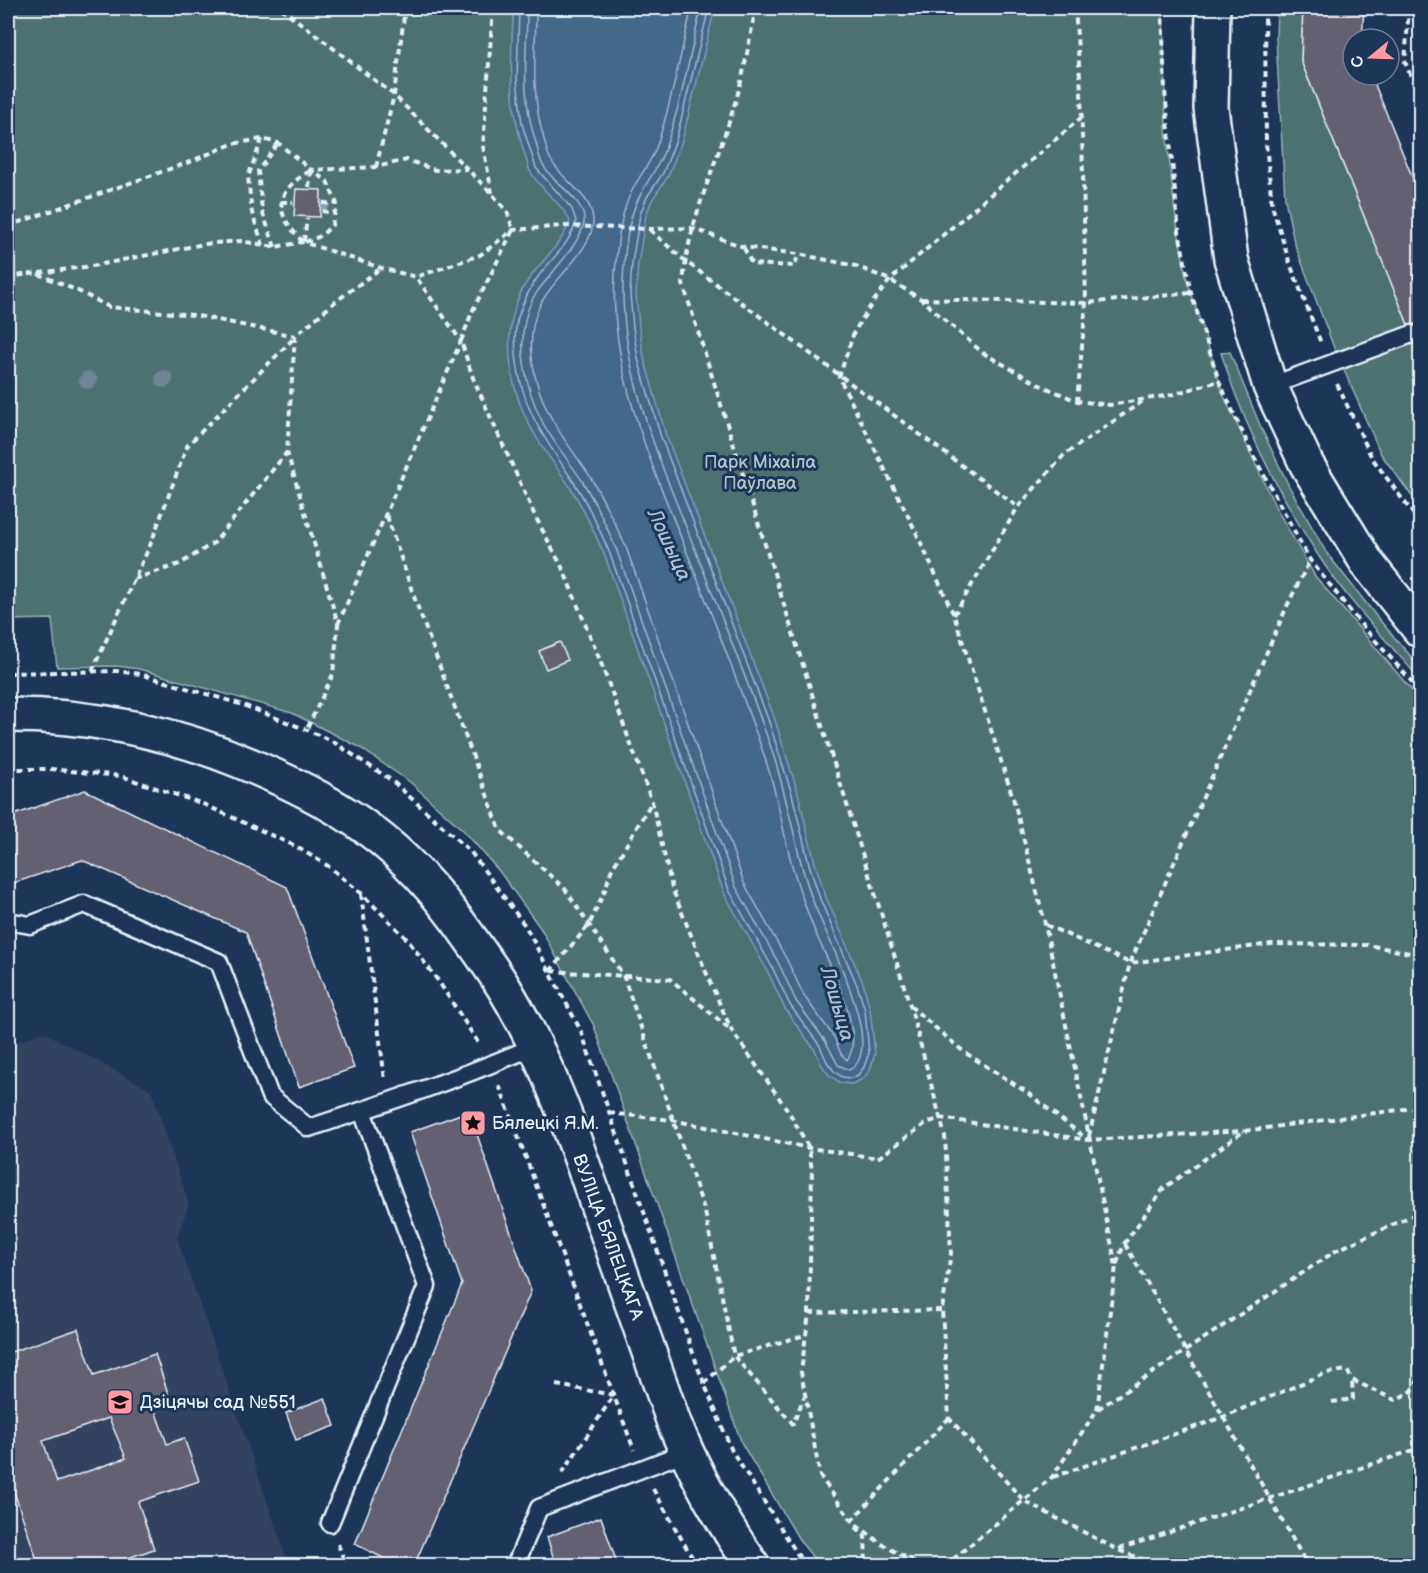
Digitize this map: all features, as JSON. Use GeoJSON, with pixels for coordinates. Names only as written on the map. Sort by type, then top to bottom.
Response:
{"type":"FeatureCollection","features":[{"type":"Feature","properties":{"kind":"street"},"geometry":{"type":"LineString","coordinates":[[1213,8],[1211,108],[1231,259],[1270,386],[1307,465],[1367,563],[1420,630]]}},
{"type":"Feature","properties":{"kind":"street","name":"ВУЛІЦА БЯЛЕЦКАГА"},"geometry":{"type":"LineString","coordinates":[[8,715],[46,715],[116,723],[180,738],[239,760],[294,784],[369,830],[403,859],[432,889],[457,920],[506,990],[535,1046],[578,1151],[686,1452],[722,1520],[753,1566]]}},
{"type":"Feature","properties":{"kind":"lane"},"geometry":{"type":"LineString","coordinates":[[1270,386],[1412,334]]}},
{"type":"Feature","properties":{"kind":"lane"},"geometry":{"type":"LineString","coordinates":[[8,921],[30,925],[84,904],[219,962],[270,1096],[309,1128],[388,1103],[492,1065],[535,1046]]}},
{"type":"Feature","properties":{"kind":"lane"},"geometry":{"type":"LineString","coordinates":[[330,1523],[427,1286],[362,1111]]}},
{"type":"Feature","properties":{"kind":"lane"},"geometry":{"type":"LineString","coordinates":[[515,1566],[539,1509],[686,1452]]}},
{"type":"Feature","properties":{"kind":"path"},"geometry":{"type":"LineString","coordinates":[[281,8],[394,94],[469,169],[507,211],[513,230],[472,312],[387,516],[338,624],[333,674],[307,729]]}},
{"type":"Feature","properties":{"kind":"path"},"geometry":{"type":"LineString","coordinates":[[376,167],[394,94],[405,8]]}},
{"type":"Feature","properties":{"kind":"path"},"geometry":{"type":"LineString","coordinates":[[492,194],[483,146],[493,8]]}},
{"type":"Feature","properties":{"kind":"path"},"geometry":{"type":"LineString","coordinates":[[756,8],[736,101],[691,228],[683,284],[910,1005],[945,1136],[951,1253],[942,1310],[949,1418],[1024,1501],[1119,1550],[1159,1566]]}},
{"type":"Feature","properties":{"kind":"path"},"geometry":{"type":"LineString","coordinates":[[1075,8],[1082,117],[1086,303],[1077,401]]}},
{"type":"Feature","properties":{"kind":"path"},"geometry":{"type":"LineString","coordinates":[[1265,8],[1266,143],[1272,205],[1289,261],[1329,364],[1372,458],[1420,523]]}},
{"type":"Feature","properties":{"kind":"path"},"geometry":{"type":"LineString","coordinates":[[1409,8],[1405,62],[1420,99]]}},
{"type":"Feature","properties":{"kind":"path"},"geometry":{"type":"LineString","coordinates":[[1082,117],[890,280],[854,332],[839,377],[915,530],[954,615],[1014,801],[1045,924],[1088,1140],[1116,1266]]}},
{"type":"Feature","properties":{"kind":"path"},"geometry":{"type":"LineString","coordinates":[[262,139],[248,177],[252,213],[263,246]]}},
{"type":"Feature","properties":{"kind":"path"},"geometry":{"type":"LineString","coordinates":[[8,226],[192,161],[232,144],[262,139],[278,143],[327,181],[337,204],[332,225],[321,236],[303,242],[275,247],[241,241],[204,244],[92,266],[8,277]]}},
{"type":"Feature","properties":{"kind":"path"},"geometry":{"type":"LineString","coordinates":[[275,247],[262,211],[258,171],[278,143]]}},
{"type":"Feature","properties":{"kind":"path"},"geometry":{"type":"LineString","coordinates":[[469,169],[435,170],[407,160],[376,167],[311,170],[293,181],[281,202],[282,215],[292,231],[303,242],[416,277],[480,255],[513,230],[564,226],[691,228],[744,247],[798,254],[856,266],[890,280],[921,299],[983,353],[1040,385],[1077,401],[1110,405],[1146,399],[1219,381]]}},
{"type":"Feature","properties":{"kind":"path"},"geometry":{"type":"LineString","coordinates":[[309,187],[311,170]]}},
{"type":"Feature","properties":{"kind":"path"},"geometry":{"type":"LineString","coordinates":[[281,202],[293,202]]}},
{"type":"Feature","properties":{"kind":"path"},"geometry":{"type":"LineString","coordinates":[[323,203],[337,204]]}},
{"type":"Feature","properties":{"kind":"path"},"geometry":{"type":"LineString","coordinates":[[322,211],[335,213]]}},
{"type":"Feature","properties":{"kind":"path"},"geometry":{"type":"LineString","coordinates":[[303,242],[308,218]]}},
{"type":"Feature","properties":{"kind":"path"},"geometry":{"type":"LineString","coordinates":[[650,229],[685,261],[1018,507]]}},
{"type":"Feature","properties":{"kind":"path"},"geometry":{"type":"LineString","coordinates":[[744,247],[752,264],[795,266],[798,254]]}},
{"type":"Feature","properties":{"kind":"path"},"geometry":{"type":"LineString","coordinates":[[92,671],[151,543],[187,446],[296,336],[335,302],[381,268]]}},
{"type":"Feature","properties":{"kind":"path"},"geometry":{"type":"LineString","coordinates":[[38,274],[109,307],[194,315],[296,336]]}},
{"type":"Feature","properties":{"kind":"path"},"geometry":{"type":"LineString","coordinates":[[416,277],[461,341],[473,378],[535,516],[563,569],[601,663],[652,802],[672,888],[732,1031],[789,1112],[809,1148],[812,1171],[809,1313],[801,1372],[820,1476],[865,1536],[866,1566]]}},
{"type":"Feature","properties":{"kind":"path"},"geometry":{"type":"LineString","coordinates":[[921,299],[1086,303],[1191,293]]}},
{"type":"Feature","properties":{"kind":"path"},"geometry":{"type":"LineString","coordinates":[[296,336],[287,452],[338,624]]}},
{"type":"Feature","properties":{"kind":"path"},"geometry":{"type":"LineString","coordinates":[[954,615],[1018,507],[1064,455],[1146,399]]}},
{"type":"Feature","properties":{"kind":"path"},"geometry":{"type":"LineString","coordinates":[[134,579],[180,564],[215,542],[287,452]]}},
{"type":"Feature","properties":{"kind":"path"},"geometry":{"type":"LineString","coordinates":[[387,516],[413,594],[500,830],[566,889],[623,975],[705,1212],[734,1356],[793,1424],[805,1395]]}},
{"type":"Feature","properties":{"kind":"path"},"geometry":{"type":"LineString","coordinates":[[1088,1140],[1130,963],[1288,604],[1310,560]]}},
{"type":"Feature","properties":{"kind":"path"},"geometry":{"type":"LineString","coordinates":[[652,802],[611,871],[589,925],[550,971],[670,979],[732,1031]]}},
{"type":"Feature","properties":{"kind":"path"},"geometry":{"type":"LineString","coordinates":[[361,893],[388,1103]]}},
{"type":"Feature","properties":{"kind":"path"},"geometry":{"type":"LineString","coordinates":[[1045,924],[1130,963],[1271,944],[1368,945],[1420,955]]}},
{"type":"Feature","properties":{"kind":"path"},"geometry":{"type":"LineString","coordinates":[[910,1005],[964,1052],[1025,1091],[1088,1140]]}},
{"type":"Feature","properties":{"kind":"path"},"geometry":{"type":"LineString","coordinates":[[609,1113],[672,1120],[809,1148],[878,1158],[926,1124],[940,1118],[1088,1140],[1244,1131],[1420,1107]]}},
{"type":"Feature","properties":{"kind":"path"},"geometry":{"type":"LineString","coordinates":[[1097,1410],[1116,1266],[1124,1244],[1164,1188],[1244,1131]]}},
{"type":"Feature","properties":{"kind":"path"},"geometry":{"type":"LineString","coordinates":[[945,1566],[1052,1477],[1097,1410],[1337,1250],[1420,1212]]}},
{"type":"Feature","properties":{"kind":"path"},"geometry":{"type":"LineString","coordinates":[[1124,1244],[1308,1566]]}},
{"type":"Feature","properties":{"kind":"path"},"geometry":{"type":"LineString","coordinates":[[809,1313],[942,1310]]}},
{"type":"Feature","properties":{"kind":"path"},"geometry":{"type":"LineString","coordinates":[[704,1383],[734,1356],[805,1335]]}},
{"type":"Feature","properties":{"kind":"path"},"geometry":{"type":"LineString","coordinates":[[1052,1477],[1223,1417],[1326,1373],[1347,1370],[1352,1380],[1353,1399],[1332,1402]]}},
{"type":"Feature","properties":{"kind":"path"},"geometry":{"type":"LineString","coordinates":[[1352,1380],[1395,1400],[1412,1391],[1420,1377]]}},
{"type":"Feature","properties":{"kind":"path"},"geometry":{"type":"LineString","coordinates":[[539,1509],[614,1395],[556,1386]]}},
{"type":"Feature","properties":{"kind":"path"},"geometry":{"type":"LineString","coordinates":[[851,1520],[949,1418]]}},
{"type":"Feature","properties":{"kind":"path"},"geometry":{"type":"LineString","coordinates":[[1119,1550],[1420,1448]]}},
{"type":"Feature","properties":{"kind":"path"},"geometry":{"type":"LineString","coordinates":[[851,1520],[880,1543],[921,1566]]}},
{"type":"Feature","properties":{"kind":"shaded area","name":"Дзіцячы сад №551"},"geometry":{"type":"Polygon","coordinates":[[[44,1032],[151,1090],[189,1204],[177,1238],[289,1565],[8,1566],[8,1045],[44,1032]]]}},
{"type":"Feature","properties":{"kind":"green space","name":"Парк Міхаіла Паўлава"},"geometry":{"type":"Polygon","coordinates":[[[8,8],[1163,8],[1166,130],[1175,212],[1186,276],[1224,396],[1275,506],[1315,576],[1420,700],[1420,1565],[819,1565],[800,1541],[742,1444],[594,1026],[541,929],[499,871],[464,831],[411,783],[359,747],[292,713],[139,669],[116,666],[57,667],[52,619],[8,620],[8,8]]]}},
{"type":"Feature","properties":{"kind":"green space"},"geometry":{"type":"Polygon","coordinates":[[[1277,8],[1303,8],[1301,61],[1409,327],[1336,353],[1294,242],[1285,199],[1276,38],[1277,8]]]}},
{"type":"Feature","properties":{"kind":"green space"},"geometry":{"type":"Polygon","coordinates":[[[1415,341],[1420,354],[1420,507],[1381,454],[1343,368],[1415,341]]]}},
{"type":"Feature","properties":{"kind":"green space"},"geometry":{"type":"Polygon","coordinates":[[[1230,352],[1262,430],[1289,486],[1326,552],[1420,667],[1420,679],[1341,587],[1318,555],[1289,507],[1251,431],[1230,379],[1221,353],[1230,352]]]}},
{"type":"Feature","properties":{"kind":"water","name":"Лошыца"},"geometry":{"type":"Polygon","coordinates":[[[514,8],[715,8],[682,141],[668,176],[652,200],[646,215],[636,294],[639,326],[644,358],[666,435],[774,717],[798,793],[826,897],[863,983],[870,1009],[875,1054],[870,1070],[863,1079],[852,1084],[841,1083],[829,1075],[821,1064],[815,1050],[785,1009],[767,970],[724,893],[605,556],[577,498],[538,440],[519,401],[511,366],[510,330],[513,313],[524,286],[560,241],[570,221],[561,207],[534,178],[518,131],[512,79],[514,8]]]}},
{"type":"Feature","properties":{"kind":"building"},"geometry":{"type":"Polygon","coordinates":[[[1303,8],[1364,8],[1363,27],[1341,27],[1341,87],[1376,87],[1420,196],[1420,354],[1301,61],[1303,8]]]}},
{"type":"Feature","properties":{"kind":"building"},"geometry":{"type":"Polygon","coordinates":[[[296,189],[321,190],[320,217],[294,216],[296,189]]]}},
{"type":"Feature","properties":{"kind":"building"},"geometry":{"type":"Polygon","coordinates":[[[560,642],[568,660],[546,669],[539,651],[560,642]]]}},
{"type":"Feature","properties":{"kind":"building"},"geometry":{"type":"Polygon","coordinates":[[[85,790],[287,887],[354,1068],[299,1087],[246,932],[82,860],[8,885],[8,817],[85,790]]]}},
{"type":"Feature","properties":{"kind":"building"},"geometry":{"type":"Polygon","coordinates":[[[469,1111],[531,1291],[414,1566],[399,1566],[355,1544],[462,1284],[410,1132],[469,1111]]]}},
{"type":"Feature","properties":{"kind":"building"},"geometry":{"type":"Polygon","coordinates":[[[78,1329],[94,1375],[155,1354],[169,1396],[152,1402],[167,1444],[184,1438],[199,1481],[138,1502],[154,1549],[105,1566],[39,1566],[8,1474],[8,1353],[78,1329]],[[109,1418],[43,1441],[57,1482],[126,1458],[109,1418]]]}},
{"type":"Feature","properties":{"kind":"building"},"geometry":{"type":"Polygon","coordinates":[[[325,1398],[335,1426],[296,1440],[286,1413],[325,1398]]]}},
{"type":"Feature","properties":{"kind":"building"},"geometry":{"type":"Polygon","coordinates":[[[601,1517],[618,1566],[556,1566],[547,1537],[601,1517]]]}},
{"type":"Feature","properties":{"kind":"waterway"},"geometry":{"type":"LineString","coordinates":[[310,204],[325,205]]}},
{"type":"Feature","properties":{"kind":"place","name":"Бялецкі Я.М."},"geometry":{"type":"Point","coordinates":[473,1123]}},
{"type":"Feature","properties":{"kind":"place","name":"Дзіцячы сад №551"},"geometry":{"type":"Point","coordinates":[120,1402]}}]}
